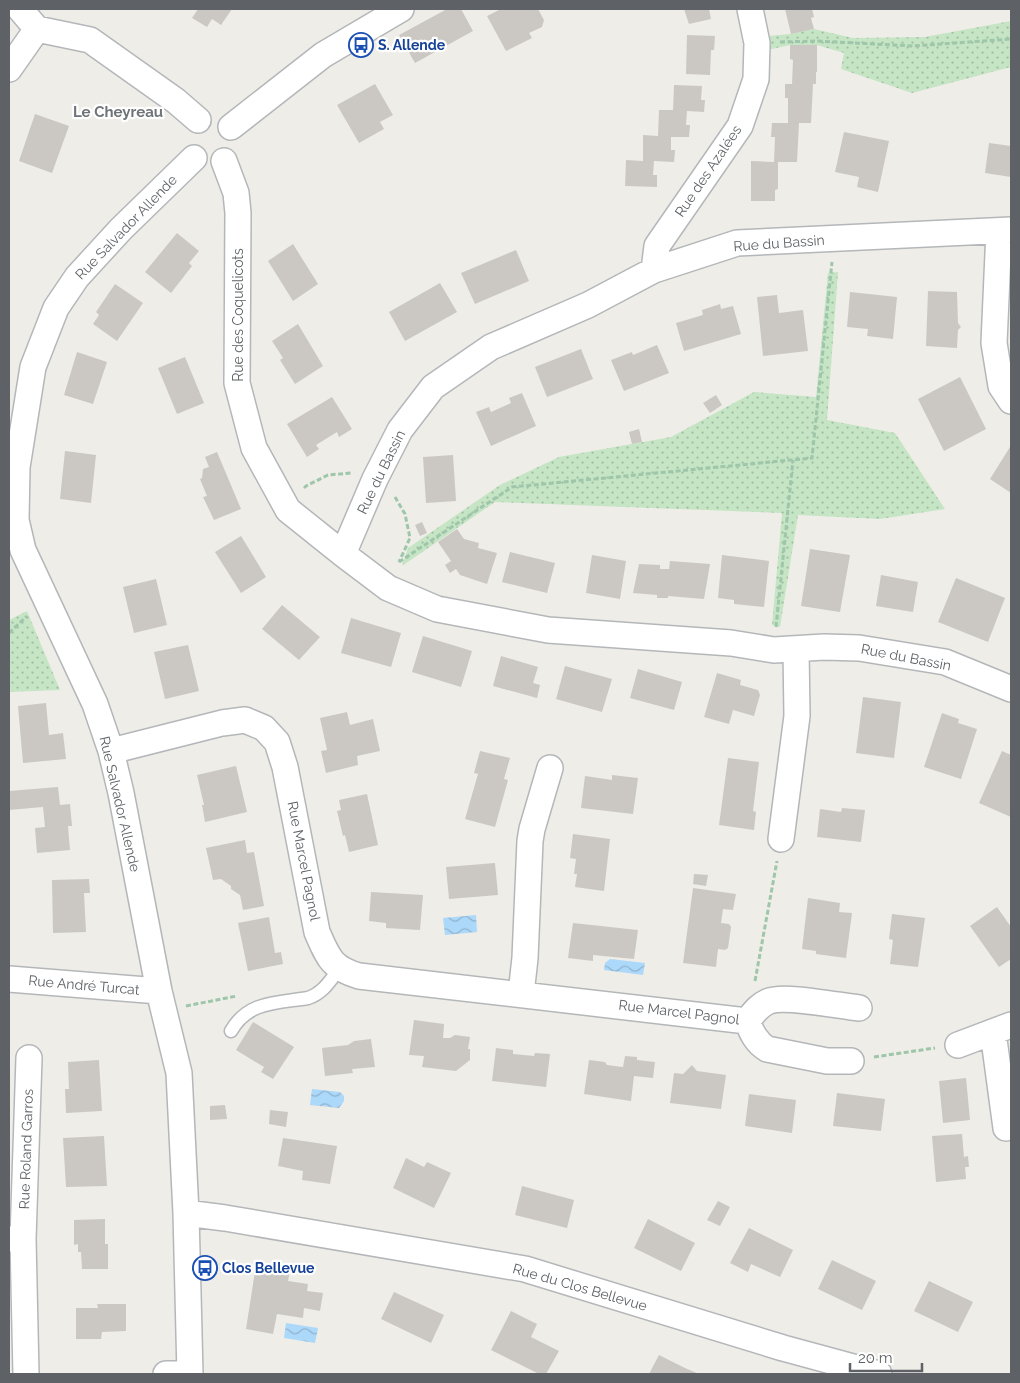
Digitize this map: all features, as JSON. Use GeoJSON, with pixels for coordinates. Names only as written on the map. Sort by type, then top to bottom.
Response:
{"type":"FeatureCollection","features":[{"type":"Feature","properties":{"kind":"street"},"geometry":{"type":"LineString","coordinates":[[20,9],[37,29],[90,40],[176,101],[198,120]]}},
{"type":"Feature","properties":{"kind":"street"},"geometry":{"type":"LineString","coordinates":[[231,126],[323,55],[400,9]]}},
{"type":"Feature","properties":{"kind":"street","name":"Rue des Azalées"},"geometry":{"type":"LineString","coordinates":[[654,270],[657,246],[740,126],[756,79],[756,42],[750,9]]}},
{"type":"Feature","properties":{"kind":"street"},"geometry":{"type":"LineString","coordinates":[[9,69],[37,29]]}},
{"type":"Feature","properties":{"kind":"street"},"geometry":{"type":"LineString","coordinates":[[215,117],[231,126],[235,138],[233,151],[224,161],[214,165],[203,164],[194,158],[187,146],[188,132],[198,120],[215,117]]}},
{"type":"Feature","properties":{"kind":"street","name":"Rue Salvador Allende"},"geometry":{"type":"LineString","coordinates":[[190,1374],[186,1214],[179,1073],[159,991],[121,793],[110,751],[95,704],[23,550],[16,520],[16,467],[33,366],[56,308],[77,277],[114,236],[194,158]]}},
{"type":"Feature","properties":{"kind":"street","name":"Rue des Coquelicots"},"geometry":{"type":"LineString","coordinates":[[224,161],[236,193],[238,214],[237,383],[254,448],[288,510],[343,554]]}},
{"type":"Feature","properties":{"kind":"street"},"geometry":{"type":"LineString","coordinates":[[1005,231],[994,343],[1001,386],[1011,401]]}},
{"type":"Feature","properties":{"kind":"street","name":"Rue du Bassin"},"geometry":{"type":"LineString","coordinates":[[1005,231],[737,243],[654,270],[588,305],[491,347],[432,387],[400,430],[375,479],[343,554],[388,588],[437,609],[548,630],[731,643],[785,650],[824,647],[859,648],[945,662],[1011,689]]}},
{"type":"Feature","properties":{"kind":"street"},"geometry":{"type":"LineString","coordinates":[[781,839],[796,716],[785,650]]}},
{"type":"Feature","properties":{"kind":"street","name":"Rue Marcel Pagnol"},"geometry":{"type":"LineString","coordinates":[[110,751],[222,723],[245,720],[264,728],[277,742],[285,767],[317,932],[325,952],[339,969],[358,976],[747,1021]]}},
{"type":"Feature","properties":{"kind":"street"},"geometry":{"type":"LineString","coordinates":[[521,994],[525,958],[530,841],[550,768]]}},
{"type":"Feature","properties":{"kind":"street","name":"Rue André Turcat"},"geometry":{"type":"LineString","coordinates":[[9,979],[159,991]]}},
{"type":"Feature","properties":{"kind":"street","name":"Rue Marcel Pagnol"},"geometry":{"type":"LineString","coordinates":[[747,1021],[760,1006],[768,1001],[782,999],[859,1008]]}},
{"type":"Feature","properties":{"kind":"street","name":"Rue Marcel Pagnol"},"geometry":{"type":"LineString","coordinates":[[747,1021],[754,1037],[767,1050],[827,1062],[852,1061]]}},
{"type":"Feature","properties":{"kind":"street"},"geometry":{"type":"LineString","coordinates":[[958,1045],[1002,1029],[1006,1128]]}},
{"type":"Feature","properties":{"kind":"street","name":"Rue Roland Garros"},"geometry":{"type":"LineString","coordinates":[[26,1374],[16,1239],[29,1058]]}},
{"type":"Feature","properties":{"kind":"street","name":"Rue du Clos Bellevue"},"geometry":{"type":"LineString","coordinates":[[186,1214],[225,1218],[525,1269],[783,1348],[879,1374]]}},
{"type":"Feature","properties":{"kind":"street"},"geometry":{"type":"LineString","coordinates":[[166,1374],[190,1374]]}},
{"type":"Feature","properties":{"kind":"lane"},"geometry":{"type":"LineString","coordinates":[[231,1030],[236,1021],[252,1008],[316,996],[339,969]]}},
{"type":"Feature","properties":{"kind":"path"},"geometry":{"type":"LineString","coordinates":[[756,42],[817,41],[912,46],[1011,39]]}},
{"type":"Feature","properties":{"kind":"path"},"geometry":{"type":"LineString","coordinates":[[399,562],[512,487],[812,458],[834,239]]}},
{"type":"Feature","properties":{"kind":"path"},"geometry":{"type":"LineString","coordinates":[[785,650],[793,460]]}},
{"type":"Feature","properties":{"kind":"path"},"geometry":{"type":"LineString","coordinates":[[754,982],[781,839]]}},
{"type":"Feature","properties":{"kind":"path"},"geometry":{"type":"LineString","coordinates":[[852,1061],[958,1045]]}},
{"type":"Feature","properties":{"kind":"green space"},"geometry":{"type":"Polygon","coordinates":[[[1011,21],[1011,67],[912,93],[841,69],[844,53],[817,45],[790,45],[767,50],[768,36],[814,29],[853,38],[925,37],[1011,21]]]}},
{"type":"Feature","properties":{"kind":"green space"},"geometry":{"type":"Polygon","coordinates":[[[838,272],[827,420],[895,433],[945,509],[880,519],[798,515],[780,627],[772,625],[782,513],[495,502],[402,566],[408,548],[500,485],[559,457],[671,437],[754,392],[816,397],[828,273],[838,272]]]}},
{"type":"Feature","properties":{"kind":"green space"},"geometry":{"type":"Polygon","coordinates":[[[27,611],[60,690],[9,692],[9,620],[27,611]]]}},
{"type":"Feature","properties":{"kind":"water"},"geometry":{"type":"Polygon","coordinates":[[[476,915],[477,932],[445,935],[443,918],[476,915]]]}},
{"type":"Feature","properties":{"kind":"water"},"geometry":{"type":"Polygon","coordinates":[[[610,959],[645,963],[643,975],[604,970],[605,963],[610,959]]]}},
{"type":"Feature","properties":{"kind":"water"},"geometry":{"type":"Polygon","coordinates":[[[312,1089],[340,1092],[344,1096],[344,1101],[339,1108],[310,1105],[312,1089]]]}},
{"type":"Feature","properties":{"kind":"water"},"geometry":{"type":"Polygon","coordinates":[[[286,1323],[318,1328],[315,1343],[284,1338],[286,1323]]]}},
{"type":"Feature","properties":{"kind":"building"},"geometry":{"type":"Polygon","coordinates":[[[198,9],[232,9],[221,25],[212,19],[207,27],[192,18],[198,9]]]}},
{"type":"Feature","properties":{"kind":"building"},"geometry":{"type":"Polygon","coordinates":[[[447,9],[461,9],[473,31],[415,63],[399,35],[447,9]]]}},
{"type":"Feature","properties":{"kind":"building"},"geometry":{"type":"Polygon","coordinates":[[[501,9],[538,9],[544,20],[542,27],[529,33],[532,38],[506,51],[487,16],[501,9]]]}},
{"type":"Feature","properties":{"kind":"building"},"geometry":{"type":"Polygon","coordinates":[[[684,9],[709,9],[711,19],[689,24],[684,9]]]}},
{"type":"Feature","properties":{"kind":"building"},"geometry":{"type":"Polygon","coordinates":[[[785,9],[812,9],[814,17],[811,18],[814,29],[791,34],[785,9]]]}},
{"type":"Feature","properties":{"kind":"building"},"geometry":{"type":"Polygon","coordinates":[[[687,35],[715,36],[714,50],[711,50],[710,75],[686,74],[687,35]]]}},
{"type":"Feature","properties":{"kind":"building"},"geometry":{"type":"Polygon","coordinates":[[[790,45],[817,45],[817,72],[816,84],[813,84],[811,123],[799,123],[797,162],[778,162],[778,189],[775,190],[775,201],[751,201],[751,161],[774,162],[775,137],[771,137],[772,123],[788,123],[788,98],[785,98],[785,84],[792,84],[793,60],[790,59],[790,45]]]}},
{"type":"Feature","properties":{"kind":"building"},"geometry":{"type":"Polygon","coordinates":[[[375,84],[393,115],[380,122],[384,129],[359,143],[337,105],[375,84]]]}},
{"type":"Feature","properties":{"kind":"building"},"geometry":{"type":"Polygon","coordinates":[[[674,85],[702,86],[701,100],[705,100],[704,112],[687,111],[686,125],[690,125],[689,137],[671,137],[671,150],[675,150],[674,162],[654,161],[653,175],[657,175],[657,187],[625,186],[626,160],[643,161],[643,135],[658,136],[659,110],[673,110],[674,85]]]}},
{"type":"Feature","properties":{"kind":"building"},"geometry":{"type":"Polygon","coordinates":[[[35,114],[69,126],[52,173],[19,161],[35,114]]]}},
{"type":"Feature","properties":{"kind":"building"},"geometry":{"type":"Polygon","coordinates":[[[844,132],[889,141],[878,192],[857,187],[859,177],[835,172],[844,132]]]}},
{"type":"Feature","properties":{"kind":"building"},"geometry":{"type":"Polygon","coordinates":[[[989,143],[1011,146],[1011,177],[985,173],[989,143]]]}},
{"type":"Feature","properties":{"kind":"building"},"geometry":{"type":"Polygon","coordinates":[[[177,233],[199,251],[189,263],[192,266],[171,293],[145,272],[177,233]]]}},
{"type":"Feature","properties":{"kind":"building"},"geometry":{"type":"Polygon","coordinates":[[[293,244],[318,284],[293,301],[268,261],[293,244]]]}},
{"type":"Feature","properties":{"kind":"building"},"geometry":{"type":"Polygon","coordinates":[[[516,250],[529,281],[475,304],[461,273],[516,250]]]}},
{"type":"Feature","properties":{"kind":"building"},"geometry":{"type":"Polygon","coordinates":[[[440,283],[457,312],[405,341],[389,312],[440,283]]]}},
{"type":"Feature","properties":{"kind":"building"},"geometry":{"type":"Polygon","coordinates":[[[115,284],[143,303],[117,341],[93,324],[99,315],[96,312],[115,284]]]}},
{"type":"Feature","properties":{"kind":"building"},"geometry":{"type":"Polygon","coordinates":[[[928,291],[957,292],[958,323],[961,327],[958,330],[957,348],[926,346],[928,291]]]}},
{"type":"Feature","properties":{"kind":"building"},"geometry":{"type":"Polygon","coordinates":[[[850,292],[897,297],[893,339],[867,336],[868,329],[847,327],[850,292]]]}},
{"type":"Feature","properties":{"kind":"building"},"geometry":{"type":"Polygon","coordinates":[[[777,295],[779,313],[803,310],[808,351],[763,356],[757,297],[777,295]]]}},
{"type":"Feature","properties":{"kind":"building"},"geometry":{"type":"Polygon","coordinates":[[[720,304],[721,309],[733,306],[741,334],[684,351],[676,323],[703,315],[702,310],[720,304]]]}},
{"type":"Feature","properties":{"kind":"building"},"geometry":{"type":"Polygon","coordinates":[[[298,324],[323,366],[295,384],[280,360],[283,358],[272,341],[298,324]]]}},
{"type":"Feature","properties":{"kind":"building"},"geometry":{"type":"Polygon","coordinates":[[[657,345],[669,373],[624,391],[611,360],[632,352],[633,355],[657,345]]]}},
{"type":"Feature","properties":{"kind":"building"},"geometry":{"type":"Polygon","coordinates":[[[581,349],[593,379],[547,397],[535,367],[581,349]]]}},
{"type":"Feature","properties":{"kind":"building"},"geometry":{"type":"Polygon","coordinates":[[[77,352],[107,362],[93,404],[64,395],[77,352]]]}},
{"type":"Feature","properties":{"kind":"building"},"geometry":{"type":"Polygon","coordinates":[[[185,357],[204,403],[177,414],[158,368],[185,357]]]}},
{"type":"Feature","properties":{"kind":"building"},"geometry":{"type":"Polygon","coordinates":[[[960,377],[986,429],[944,451],[918,399],[960,377]]]}},
{"type":"Feature","properties":{"kind":"building"},"geometry":{"type":"Polygon","coordinates":[[[522,393],[536,426],[491,446],[476,412],[489,407],[491,412],[511,403],[509,398],[522,393]]]}},
{"type":"Feature","properties":{"kind":"building"},"geometry":{"type":"Polygon","coordinates":[[[716,395],[722,405],[710,413],[703,403],[716,395]]]}},
{"type":"Feature","properties":{"kind":"building"},"geometry":{"type":"Polygon","coordinates":[[[332,397],[352,429],[339,437],[337,432],[316,445],[319,449],[307,457],[287,424],[332,397]]]}},
{"type":"Feature","properties":{"kind":"building"},"geometry":{"type":"Polygon","coordinates":[[[639,429],[642,442],[632,444],[629,432],[639,429]]]}},
{"type":"Feature","properties":{"kind":"building"},"geometry":{"type":"Polygon","coordinates":[[[1011,448],[1011,493],[990,479],[1011,448]]]}},
{"type":"Feature","properties":{"kind":"building"},"geometry":{"type":"Polygon","coordinates":[[[65,451],[96,455],[91,503],[60,499],[65,451]]]}},
{"type":"Feature","properties":{"kind":"building"},"geometry":{"type":"Polygon","coordinates":[[[217,452],[241,509],[214,520],[203,497],[207,496],[200,479],[202,478],[203,469],[209,467],[205,457],[217,452]]]}},
{"type":"Feature","properties":{"kind":"building"},"geometry":{"type":"Polygon","coordinates":[[[453,455],[456,501],[426,503],[423,457],[453,455]]]}},
{"type":"Feature","properties":{"kind":"building"},"geometry":{"type":"Polygon","coordinates":[[[422,522],[427,533],[420,536],[415,525],[422,522]]]}},
{"type":"Feature","properties":{"kind":"building"},"geometry":{"type":"Polygon","coordinates":[[[457,529],[464,539],[479,543],[478,548],[497,553],[487,584],[460,575],[456,569],[450,573],[445,565],[451,561],[438,542],[457,529]]]}},
{"type":"Feature","properties":{"kind":"building"},"geometry":{"type":"Polygon","coordinates":[[[241,536],[266,577],[241,593],[215,552],[241,536]]]}},
{"type":"Feature","properties":{"kind":"building"},"geometry":{"type":"Polygon","coordinates":[[[810,549],[850,555],[840,612],[801,606],[810,549]]]}},
{"type":"Feature","properties":{"kind":"building"},"geometry":{"type":"Polygon","coordinates":[[[510,552],[555,563],[547,593],[502,582],[510,552]]]}},
{"type":"Feature","properties":{"kind":"building"},"geometry":{"type":"Polygon","coordinates":[[[592,555],[626,561],[620,599],[586,593],[592,555]]]}},
{"type":"Feature","properties":{"kind":"building"},"geometry":{"type":"Polygon","coordinates":[[[722,555],[769,561],[764,607],[734,604],[734,600],[718,598],[722,555]]]}},
{"type":"Feature","properties":{"kind":"building"},"geometry":{"type":"Polygon","coordinates":[[[670,561],[710,564],[704,599],[668,596],[668,598],[657,598],[657,595],[633,593],[639,564],[660,565],[660,569],[669,569],[670,561]]]}},
{"type":"Feature","properties":{"kind":"building"},"geometry":{"type":"Polygon","coordinates":[[[881,575],[918,582],[913,612],[876,606],[881,575]]]}},
{"type":"Feature","properties":{"kind":"building"},"geometry":{"type":"Polygon","coordinates":[[[956,578],[1005,598],[988,642],[938,622],[956,578]]]}},
{"type":"Feature","properties":{"kind":"building"},"geometry":{"type":"Polygon","coordinates":[[[156,579],[167,625],[134,633],[123,587],[156,579]]]}},
{"type":"Feature","properties":{"kind":"building"},"geometry":{"type":"Polygon","coordinates":[[[282,605],[320,637],[299,660],[262,629],[282,605]]]}},
{"type":"Feature","properties":{"kind":"building"},"geometry":{"type":"Polygon","coordinates":[[[351,618],[401,633],[391,667],[341,653],[351,618]]]}},
{"type":"Feature","properties":{"kind":"building"},"geometry":{"type":"Polygon","coordinates":[[[423,636],[472,651],[461,687],[412,672],[423,636]]]}},
{"type":"Feature","properties":{"kind":"building"},"geometry":{"type":"Polygon","coordinates":[[[188,645],[199,691],[165,699],[154,652],[188,645]]]}},
{"type":"Feature","properties":{"kind":"building"},"geometry":{"type":"Polygon","coordinates":[[[501,656],[538,667],[533,683],[540,685],[537,698],[493,686],[501,656]]]}},
{"type":"Feature","properties":{"kind":"building"},"geometry":{"type":"Polygon","coordinates":[[[565,666],[612,679],[602,712],[556,699],[565,666]]]}},
{"type":"Feature","properties":{"kind":"building"},"geometry":{"type":"Polygon","coordinates":[[[638,669],[682,682],[674,710],[630,698],[638,669]]]}},
{"type":"Feature","properties":{"kind":"building"},"geometry":{"type":"Polygon","coordinates":[[[717,673],[741,680],[740,685],[758,690],[760,695],[754,716],[733,710],[729,724],[704,717],[717,673]]]}},
{"type":"Feature","properties":{"kind":"building"},"geometry":{"type":"Polygon","coordinates":[[[863,697],[901,702],[894,758],[856,753],[863,697]]]}},
{"type":"Feature","properties":{"kind":"building"},"geometry":{"type":"Polygon","coordinates":[[[46,703],[49,735],[63,733],[66,759],[23,763],[18,706],[46,703]]]}},
{"type":"Feature","properties":{"kind":"building"},"geometry":{"type":"Polygon","coordinates":[[[347,712],[350,725],[373,719],[380,751],[357,756],[358,765],[326,773],[321,751],[327,750],[320,718],[347,712]]]}},
{"type":"Feature","properties":{"kind":"building"},"geometry":{"type":"Polygon","coordinates":[[[942,713],[959,719],[958,723],[977,729],[961,779],[924,767],[942,713]]]}},
{"type":"Feature","properties":{"kind":"building"},"geometry":{"type":"Polygon","coordinates":[[[480,751],[510,758],[504,779],[508,780],[495,827],[465,819],[478,774],[474,773],[480,751]]]}},
{"type":"Feature","properties":{"kind":"building"},"geometry":{"type":"Polygon","coordinates":[[[1002,751],[1011,755],[1011,817],[979,803],[1002,751]]]}},
{"type":"Feature","properties":{"kind":"building"},"geometry":{"type":"Polygon","coordinates":[[[728,758],[759,762],[753,811],[756,812],[754,830],[719,825],[728,758]]]}},
{"type":"Feature","properties":{"kind":"building"},"geometry":{"type":"Polygon","coordinates":[[[236,766],[247,812],[205,822],[202,805],[204,805],[197,775],[236,766]]]}},
{"type":"Feature","properties":{"kind":"building"},"geometry":{"type":"Polygon","coordinates":[[[612,775],[638,778],[633,814],[581,808],[585,776],[612,780],[612,775]]]}},
{"type":"Feature","properties":{"kind":"building"},"geometry":{"type":"Polygon","coordinates":[[[58,787],[60,805],[70,804],[72,826],[68,826],[70,850],[37,853],[35,828],[45,827],[43,807],[9,810],[9,791],[58,787]]]}},
{"type":"Feature","properties":{"kind":"building"},"geometry":{"type":"Polygon","coordinates":[[[367,794],[378,845],[349,852],[337,811],[341,810],[339,800],[367,794]]]}},
{"type":"Feature","properties":{"kind":"building"},"geometry":{"type":"Polygon","coordinates":[[[842,808],[865,810],[861,842],[817,837],[820,809],[841,812],[842,808]]]}},
{"type":"Feature","properties":{"kind":"building"},"geometry":{"type":"Polygon","coordinates":[[[573,834],[610,839],[604,891],[575,887],[577,874],[574,874],[576,859],[570,858],[573,834]]]}},
{"type":"Feature","properties":{"kind":"building"},"geometry":{"type":"Polygon","coordinates":[[[245,840],[247,853],[254,852],[264,906],[243,910],[240,895],[231,889],[231,886],[221,879],[213,880],[206,848],[245,840]]]}},
{"type":"Feature","properties":{"kind":"building"},"geometry":{"type":"Polygon","coordinates":[[[495,863],[498,895],[449,899],[446,867],[495,863]]]}},
{"type":"Feature","properties":{"kind":"building"},"geometry":{"type":"Polygon","coordinates":[[[694,874],[708,875],[706,886],[693,884],[694,874]]]}},
{"type":"Feature","properties":{"kind":"building"},"geometry":{"type":"Polygon","coordinates":[[[89,879],[90,893],[84,893],[86,932],[53,933],[52,880],[89,879]]]}},
{"type":"Feature","properties":{"kind":"building"},"geometry":{"type":"Polygon","coordinates":[[[693,888],[736,894],[733,910],[723,909],[721,923],[729,924],[731,927],[728,948],[725,950],[718,949],[716,967],[683,963],[693,888]]]}},
{"type":"Feature","properties":{"kind":"building"},"geometry":{"type":"Polygon","coordinates":[[[371,892],[423,895],[420,930],[386,928],[386,923],[369,921],[371,892]]]}},
{"type":"Feature","properties":{"kind":"building"},"geometry":{"type":"Polygon","coordinates":[[[808,898],[840,903],[839,912],[852,913],[846,958],[816,954],[816,951],[802,949],[808,898]]]}},
{"type":"Feature","properties":{"kind":"building"},"geometry":{"type":"Polygon","coordinates":[[[997,907],[1011,927],[1011,959],[999,967],[970,926],[997,907]]]}},
{"type":"Feature","properties":{"kind":"building"},"geometry":{"type":"Polygon","coordinates":[[[892,914],[925,918],[918,967],[890,964],[893,940],[889,939],[892,914]]]}},
{"type":"Feature","properties":{"kind":"building"},"geometry":{"type":"Polygon","coordinates":[[[269,917],[275,953],[281,952],[283,964],[248,971],[238,923],[269,917]]]}},
{"type":"Feature","properties":{"kind":"building"},"geometry":{"type":"Polygon","coordinates":[[[573,923],[638,930],[634,959],[593,955],[593,961],[568,958],[573,923]]]}},
{"type":"Feature","properties":{"kind":"building"},"geometry":{"type":"Polygon","coordinates":[[[414,1020],[444,1024],[443,1038],[450,1038],[455,1035],[470,1037],[468,1049],[470,1049],[470,1060],[456,1071],[422,1067],[424,1056],[409,1055],[414,1020]]]}},
{"type":"Feature","properties":{"kind":"building"},"geometry":{"type":"Polygon","coordinates":[[[253,1022],[294,1047],[273,1079],[261,1072],[264,1067],[236,1050],[253,1022]]]}},
{"type":"Feature","properties":{"kind":"building"},"geometry":{"type":"Polygon","coordinates":[[[371,1039],[375,1067],[352,1069],[353,1073],[325,1076],[322,1048],[348,1045],[354,1041],[371,1039]]]}},
{"type":"Feature","properties":{"kind":"building"},"geometry":{"type":"Polygon","coordinates":[[[496,1048],[513,1050],[513,1054],[534,1056],[535,1053],[550,1054],[546,1087],[492,1081],[496,1048]]]}},
{"type":"Feature","properties":{"kind":"building"},"geometry":{"type":"Polygon","coordinates":[[[625,1056],[637,1057],[637,1060],[655,1062],[653,1078],[634,1076],[631,1101],[584,1094],[589,1060],[623,1067],[625,1056]]]}},
{"type":"Feature","properties":{"kind":"building"},"geometry":{"type":"Polygon","coordinates":[[[99,1060],[102,1111],[66,1113],[65,1089],[69,1089],[68,1062],[99,1060]]]}},
{"type":"Feature","properties":{"kind":"building"},"geometry":{"type":"Polygon","coordinates":[[[692,1065],[697,1071],[726,1075],[721,1109],[670,1103],[674,1073],[683,1074],[692,1065]]]}},
{"type":"Feature","properties":{"kind":"building"},"geometry":{"type":"Polygon","coordinates":[[[966,1078],[970,1120],[943,1123],[939,1081],[966,1078]]]}},
{"type":"Feature","properties":{"kind":"building"},"geometry":{"type":"Polygon","coordinates":[[[837,1093],[885,1099],[881,1131],[833,1126],[837,1093]]]}},
{"type":"Feature","properties":{"kind":"building"},"geometry":{"type":"Polygon","coordinates":[[[749,1094],[796,1100],[792,1133],[745,1126],[749,1094]]]}},
{"type":"Feature","properties":{"kind":"building"},"geometry":{"type":"Polygon","coordinates":[[[225,1105],[227,1119],[210,1120],[210,1106],[225,1105]]]}},
{"type":"Feature","properties":{"kind":"building"},"geometry":{"type":"Polygon","coordinates":[[[270,1110],[288,1112],[286,1127],[269,1124],[270,1110]]]}},
{"type":"Feature","properties":{"kind":"building"},"geometry":{"type":"Polygon","coordinates":[[[962,1134],[964,1157],[968,1156],[969,1167],[965,1167],[966,1179],[936,1182],[932,1136],[962,1134]]]}},
{"type":"Feature","properties":{"kind":"building"},"geometry":{"type":"Polygon","coordinates":[[[104,1136],[107,1186],[66,1187],[63,1138],[104,1136]]]}},
{"type":"Feature","properties":{"kind":"building"},"geometry":{"type":"Polygon","coordinates":[[[283,1138],[337,1146],[330,1184],[302,1180],[303,1171],[278,1166],[283,1138]]]}},
{"type":"Feature","properties":{"kind":"building"},"geometry":{"type":"Polygon","coordinates":[[[406,1158],[424,1167],[427,1162],[451,1173],[434,1208],[393,1188],[406,1158]]]}},
{"type":"Feature","properties":{"kind":"building"},"geometry":{"type":"Polygon","coordinates":[[[522,1186],[574,1200],[567,1228],[515,1215],[522,1186]]]}},
{"type":"Feature","properties":{"kind":"building"},"geometry":{"type":"Polygon","coordinates":[[[718,1201],[730,1207],[720,1226],[707,1220],[718,1201]]]}},
{"type":"Feature","properties":{"kind":"building"},"geometry":{"type":"Polygon","coordinates":[[[105,1219],[108,1269],[82,1269],[81,1252],[78,1252],[78,1244],[74,1245],[74,1220],[105,1219]]]}},
{"type":"Feature","properties":{"kind":"building"},"geometry":{"type":"Polygon","coordinates":[[[648,1219],[695,1243],[681,1271],[634,1248],[648,1219]]]}},
{"type":"Feature","properties":{"kind":"building"},"geometry":{"type":"Polygon","coordinates":[[[749,1228],[793,1250],[780,1277],[751,1264],[748,1272],[730,1263],[749,1228]]]}},
{"type":"Feature","properties":{"kind":"building"},"geometry":{"type":"Polygon","coordinates":[[[832,1260],[876,1281],[862,1310],[818,1289],[832,1260]]]}},
{"type":"Feature","properties":{"kind":"building"},"geometry":{"type":"Polygon","coordinates":[[[256,1265],[290,1271],[288,1281],[308,1284],[307,1291],[323,1293],[320,1311],[304,1308],[303,1318],[277,1314],[273,1334],[246,1329],[256,1265]]]}},
{"type":"Feature","properties":{"kind":"building"},"geometry":{"type":"Polygon","coordinates":[[[929,1281],[973,1302],[958,1332],[914,1311],[929,1281]]]}},
{"type":"Feature","properties":{"kind":"building"},"geometry":{"type":"Polygon","coordinates":[[[394,1292],[444,1315],[431,1343],[381,1319],[394,1292]]]}},
{"type":"Feature","properties":{"kind":"building"},"geometry":{"type":"Polygon","coordinates":[[[97,1304],[126,1304],[126,1331],[102,1332],[101,1339],[76,1339],[76,1308],[98,1308],[97,1304]]]}},
{"type":"Feature","properties":{"kind":"building"},"geometry":{"type":"Polygon","coordinates":[[[511,1311],[537,1324],[531,1337],[559,1351],[546,1374],[539,1374],[491,1350],[511,1311]]]}},
{"type":"Feature","properties":{"kind":"building"},"geometry":{"type":"Polygon","coordinates":[[[659,1355],[685,1368],[699,1374],[649,1374],[659,1355]]]}},
{"type":"Feature","properties":{"kind":"place","name":"S. Allende"},"geometry":{"type":"Point","coordinates":[361,45]}},
{"type":"Feature","properties":{"kind":"place","name":"Clos Bellevue"},"geometry":{"type":"Point","coordinates":[205,1268]}},
{"type":"Feature","properties":{"kind":"district","name":"Le Cheyreau"},"geometry":{"type":"Point","coordinates":[118,112]}}]}
